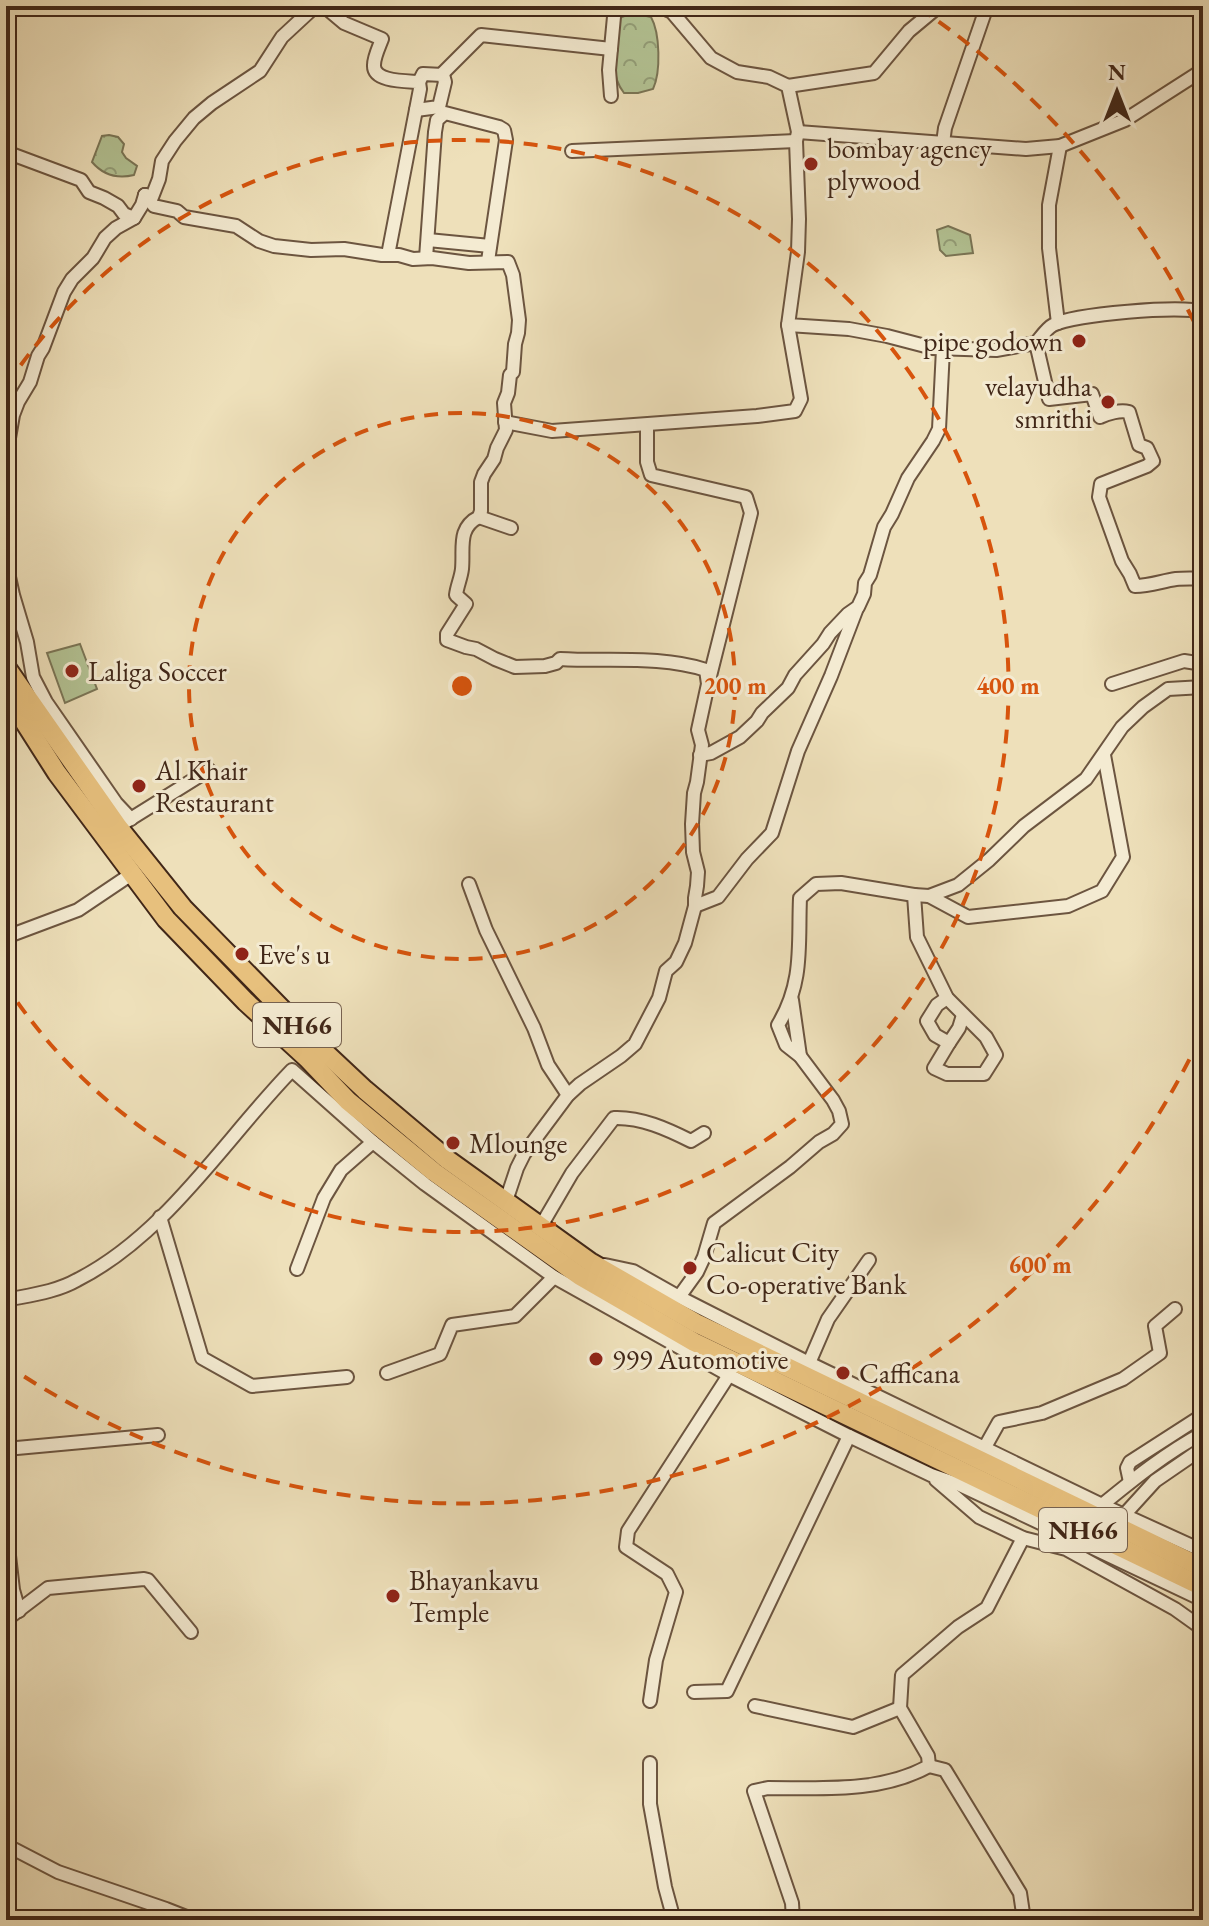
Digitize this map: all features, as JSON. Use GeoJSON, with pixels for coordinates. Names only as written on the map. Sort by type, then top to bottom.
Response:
{"type":"FeatureCollection","features":[{"type":"Feature","properties":{"kind":"highway","name":"NH66"},"geometry":{"type":"LineString","coordinates":[[6,667],[124,823],[183,908],[317,1045],[448,1160],[590,1262],[696,1323],[1203,1568]]}},
{"type":"Feature","properties":{"kind":"highway","name":"NH66"},"geometry":{"type":"LineString","coordinates":[[6,693],[57,773],[176,929],[348,1101],[434,1172],[580,1276],[694,1342],[973,1459],[1203,1587]]}},
{"type":"Feature","properties":{"kind":"street"},"geometry":{"type":"LineString","coordinates":[[611,96],[609,70],[615,6]]}},
{"type":"Feature","properties":{"kind":"street"},"geometry":{"type":"LineString","coordinates":[[658,6],[672,12],[711,58],[737,72],[769,77],[788,86],[874,73],[909,31],[939,6]]}},
{"type":"Feature","properties":{"kind":"street"},"geometry":{"type":"LineString","coordinates":[[943,143],[945,128],[987,6]]}},
{"type":"Feature","properties":{"kind":"street"},"geometry":{"type":"LineString","coordinates":[[145,195],[152,197],[162,161],[194,118],[260,71],[305,8],[320,10],[325,7],[344,23],[382,39],[374,66],[376,74],[419,82]]}},
{"type":"Feature","properties":{"kind":"street"},"geometry":{"type":"LineString","coordinates":[[441,75],[481,35],[611,49]]}},
{"type":"Feature","properties":{"kind":"street"},"geometry":{"type":"LineString","coordinates":[[572,151],[797,137],[1026,149],[1060,146],[1125,120],[1203,70]]}},
{"type":"Feature","properties":{"kind":"street"},"geometry":{"type":"LineString","coordinates":[[388,255],[419,82],[423,74],[443,75],[445,82],[439,107],[416,110]]}},
{"type":"Feature","properties":{"kind":"street"},"geometry":{"type":"LineString","coordinates":[[505,422],[552,431],[795,411],[801,399],[788,325],[798,252],[799,219],[797,137],[788,86]]}},
{"type":"Feature","properties":{"kind":"street"},"geometry":{"type":"LineString","coordinates":[[426,258],[435,132],[437,120],[445,113],[504,130],[506,140],[488,261]]}},
{"type":"Feature","properties":{"kind":"street"},"geometry":{"type":"LineString","coordinates":[[1058,323],[1049,248],[1049,205],[1060,146]]}},
{"type":"Feature","properties":{"kind":"street"},"geometry":{"type":"LineString","coordinates":[[6,152],[81,180],[89,192],[134,218]]}},
{"type":"Feature","properties":{"kind":"street"},"geometry":{"type":"LineString","coordinates":[[6,455],[13,415],[30,382],[64,292],[93,258],[105,238],[134,218],[145,195]]}},
{"type":"Feature","properties":{"kind":"street"},"geometry":{"type":"LineString","coordinates":[[145,195],[154,206],[177,211],[184,217],[236,226],[259,241],[274,246],[311,250],[344,249],[469,263],[508,262],[517,297],[518,333],[513,372],[504,403],[506,430],[481,482],[479,517],[470,522],[465,530],[456,595],[466,604],[447,634],[447,640],[515,667],[545,666],[560,659],[692,665],[706,670],[708,684]]}},
{"type":"Feature","properties":{"kind":"street"},"geometry":{"type":"LineString","coordinates":[[428,240],[490,246]]}},
{"type":"Feature","properties":{"kind":"street"},"geometry":{"type":"LineString","coordinates":[[788,325],[849,329],[933,348],[996,350],[1036,343],[1051,325],[1073,319],[1153,309],[1194,309],[1203,312]]}},
{"type":"Feature","properties":{"kind":"street"},"geometry":{"type":"LineString","coordinates":[[1036,343],[1049,399],[1092,394],[1100,417],[1129,412],[1139,445],[1147,448],[1153,461],[1101,484],[1099,497],[1122,561],[1135,586],[1203,578]]}},
{"type":"Feature","properties":{"kind":"street"},"geometry":{"type":"LineString","coordinates":[[695,906],[718,897],[772,833],[798,751],[864,594],[884,527],[908,478],[939,429],[943,349]]}},
{"type":"Feature","properties":{"kind":"street"},"geometry":{"type":"LineString","coordinates":[[506,1201],[524,1154],[568,1095],[635,1044],[659,998],[666,971],[676,962],[685,943],[695,906],[698,872],[692,836],[694,793],[702,745],[698,730],[751,513],[746,497],[651,475],[647,462],[647,425]]}},
{"type":"Feature","properties":{"kind":"street"},"geometry":{"type":"LineString","coordinates":[[479,517],[511,528]]}},
{"type":"Feature","properties":{"kind":"street"},"geometry":{"type":"LineString","coordinates":[[6,524],[9,577],[33,677],[46,702],[116,803],[124,823],[209,770]]}},
{"type":"Feature","properties":{"kind":"street"},"geometry":{"type":"LineString","coordinates":[[700,755],[711,753],[740,737],[788,688],[830,633],[858,607]]}},
{"type":"Feature","properties":{"kind":"street"},"geometry":{"type":"LineString","coordinates":[[1112,684],[1184,661],[1203,664]]}},
{"type":"Feature","properties":{"kind":"street"},"geometry":{"type":"LineString","coordinates":[[929,896],[958,885],[1024,826],[1086,779],[1122,727],[1143,707],[1168,689],[1203,687]]}},
{"type":"Feature","properties":{"kind":"street"},"geometry":{"type":"LineString","coordinates":[[679,1297],[697,1272],[714,1223],[833,1134],[842,1124],[833,1100],[800,1056],[791,997],[800,956],[800,898],[816,884],[841,883],[929,896],[968,917],[1068,906],[1102,891],[1123,857],[1104,755]]}},
{"type":"Feature","properties":{"kind":"street"},"geometry":{"type":"LineString","coordinates":[[6,937],[78,910],[133,873]]}},
{"type":"Feature","properties":{"kind":"street"},"geometry":{"type":"LineString","coordinates":[[469,884],[486,930],[534,1028],[548,1065],[568,1095]]}},
{"type":"Feature","properties":{"kind":"street"},"geometry":{"type":"LineString","coordinates":[[914,895],[917,937],[947,998],[986,1037],[996,1055],[984,1074],[947,1074],[934,1068],[959,1028],[963,1015]]}},
{"type":"Feature","properties":{"kind":"street"},"geometry":{"type":"LineString","coordinates":[[947,998],[937,1005],[927,1021],[935,1035],[949,1043]]}},
{"type":"Feature","properties":{"kind":"street"},"geometry":{"type":"LineString","coordinates":[[6,1300],[75,1282],[116,1258],[171,1208],[292,1070],[425,1184],[554,1277],[729,1375],[849,1436],[1203,1600]]}},
{"type":"Feature","properties":{"kind":"street"},"geometry":{"type":"LineString","coordinates":[[541,1226],[572,1173],[614,1118],[630,1117],[691,1141],[704,1133]]}},
{"type":"Feature","properties":{"kind":"street"},"geometry":{"type":"LineString","coordinates":[[297,1269],[324,1198],[341,1170],[373,1142]]}},
{"type":"Feature","properties":{"kind":"street"},"geometry":{"type":"LineString","coordinates":[[160,1217],[202,1358],[252,1386],[347,1377]]}},
{"type":"Feature","properties":{"kind":"street"},"geometry":{"type":"LineString","coordinates":[[809,1363],[828,1319],[869,1260]]}},
{"type":"Feature","properties":{"kind":"street"},"geometry":{"type":"LineString","coordinates":[[590,1262],[633,1271],[809,1363],[973,1459],[1125,1514],[1203,1551]]}},
{"type":"Feature","properties":{"kind":"street"},"geometry":{"type":"LineString","coordinates":[[387,1373],[440,1354],[452,1325],[515,1316],[554,1277]]}},
{"type":"Feature","properties":{"kind":"street"},"geometry":{"type":"LineString","coordinates":[[973,1459],[999,1422],[1042,1413],[1123,1379],[1142,1367],[1160,1353],[1155,1326],[1175,1309]]}},
{"type":"Feature","properties":{"kind":"street"},"geometry":{"type":"LineString","coordinates":[[650,1701],[656,1660],[676,1592],[667,1574],[626,1547],[628,1531],[729,1375]]}},
{"type":"Feature","properties":{"kind":"street"},"geometry":{"type":"LineString","coordinates":[[1130,1482],[1127,1468],[1130,1462],[1203,1415]]}},
{"type":"Feature","properties":{"kind":"street"},"geometry":{"type":"LineString","coordinates":[[1102,1505],[1176,1448],[1203,1433]]}},
{"type":"Feature","properties":{"kind":"street"},"geometry":{"type":"LineString","coordinates":[[6,1449],[158,1435]]}},
{"type":"Feature","properties":{"kind":"street"},"geometry":{"type":"LineString","coordinates":[[694,1692],[727,1691],[849,1436]]}},
{"type":"Feature","properties":{"kind":"street"},"geometry":{"type":"LineString","coordinates":[[1125,1514],[1155,1481],[1203,1448]]}},
{"type":"Feature","properties":{"kind":"street"},"geometry":{"type":"LineString","coordinates":[[931,1475],[979,1517],[1023,1538],[1066,1549],[1175,1609],[1203,1629]]}},
{"type":"Feature","properties":{"kind":"street"},"geometry":{"type":"LineString","coordinates":[[6,1530],[13,1590],[19,1611]]}},
{"type":"Feature","properties":{"kind":"street"},"geometry":{"type":"LineString","coordinates":[[929,1766],[928,1756],[900,1708],[902,1675],[958,1627],[987,1608],[1023,1538]]}},
{"type":"Feature","properties":{"kind":"street"},"geometry":{"type":"LineString","coordinates":[[6,1620],[48,1588],[144,1579],[191,1632]]}},
{"type":"Feature","properties":{"kind":"street"},"geometry":{"type":"LineString","coordinates":[[755,1706],[853,1727],[900,1708]]}},
{"type":"Feature","properties":{"kind":"street"},"geometry":{"type":"LineString","coordinates":[[650,1763],[650,1804],[674,1920]]}},
{"type":"Feature","properties":{"kind":"street"},"geometry":{"type":"LineString","coordinates":[[793,1920],[792,1903],[754,1791],[768,1788],[860,1788],[910,1777],[929,1766],[945,1770],[1020,1893],[1024,1920]]}},
{"type":"Feature","properties":{"kind":"street"},"geometry":{"type":"LineString","coordinates":[[6,1845],[58,1872],[194,1920]]}},
{"type":"Feature","properties":{"kind":"green space"},"geometry":{"type":"Polygon","coordinates":[[[632,13],[651,17],[654,24],[658,42],[657,73],[653,89],[624,93],[614,67],[615,38],[617,19],[632,13]]]}},
{"type":"Feature","properties":{"kind":"green space"},"geometry":{"type":"Polygon","coordinates":[[[102,136],[118,137],[124,144],[122,152],[137,166],[134,175],[111,175],[92,162],[102,136]]]}},
{"type":"Feature","properties":{"kind":"green space"},"geometry":{"type":"Polygon","coordinates":[[[948,226],[970,235],[973,253],[946,256],[940,250],[937,230],[948,226]]]}},
{"type":"Feature","properties":{"kind":"green space","name":"Laliga Soccer"},"geometry":{"type":"Polygon","coordinates":[[[80,644],[97,689],[65,703],[47,653],[80,644]]]}},
{"type":"Feature","properties":{"kind":"place","name":"bombay agency plywood"},"geometry":{"type":"Point","coordinates":[811,164]}},
{"type":"Feature","properties":{"kind":"place","name":"pipe godown"},"geometry":{"type":"Point","coordinates":[1079,341]}},
{"type":"Feature","properties":{"kind":"place","name":"velayudha smrithi"},"geometry":{"type":"Point","coordinates":[1108,402]}},
{"type":"Feature","properties":{"kind":"place","name":"Laliga Soccer"},"geometry":{"type":"Point","coordinates":[72,671]}},
{"type":"Feature","properties":{"kind":"place","name":"Al Khair Restaurant"},"geometry":{"type":"Point","coordinates":[139,786]}},
{"type":"Feature","properties":{"kind":"place","name":"Eve's u"},"geometry":{"type":"Point","coordinates":[242,954]}},
{"type":"Feature","properties":{"kind":"place","name":"Mlounge"},"geometry":{"type":"Point","coordinates":[453,1143]}},
{"type":"Feature","properties":{"kind":"place","name":"Calicut City Co-operative Bank"},"geometry":{"type":"Point","coordinates":[690,1268]}},
{"type":"Feature","properties":{"kind":"place","name":"999 Automotive"},"geometry":{"type":"Point","coordinates":[596,1359]}},
{"type":"Feature","properties":{"kind":"place","name":"Cafficana"},"geometry":{"type":"Point","coordinates":[843,1373]}},
{"type":"Feature","properties":{"kind":"place","name":"Bhayankavu Temple"},"geometry":{"type":"Point","coordinates":[393,1596]}}]}
